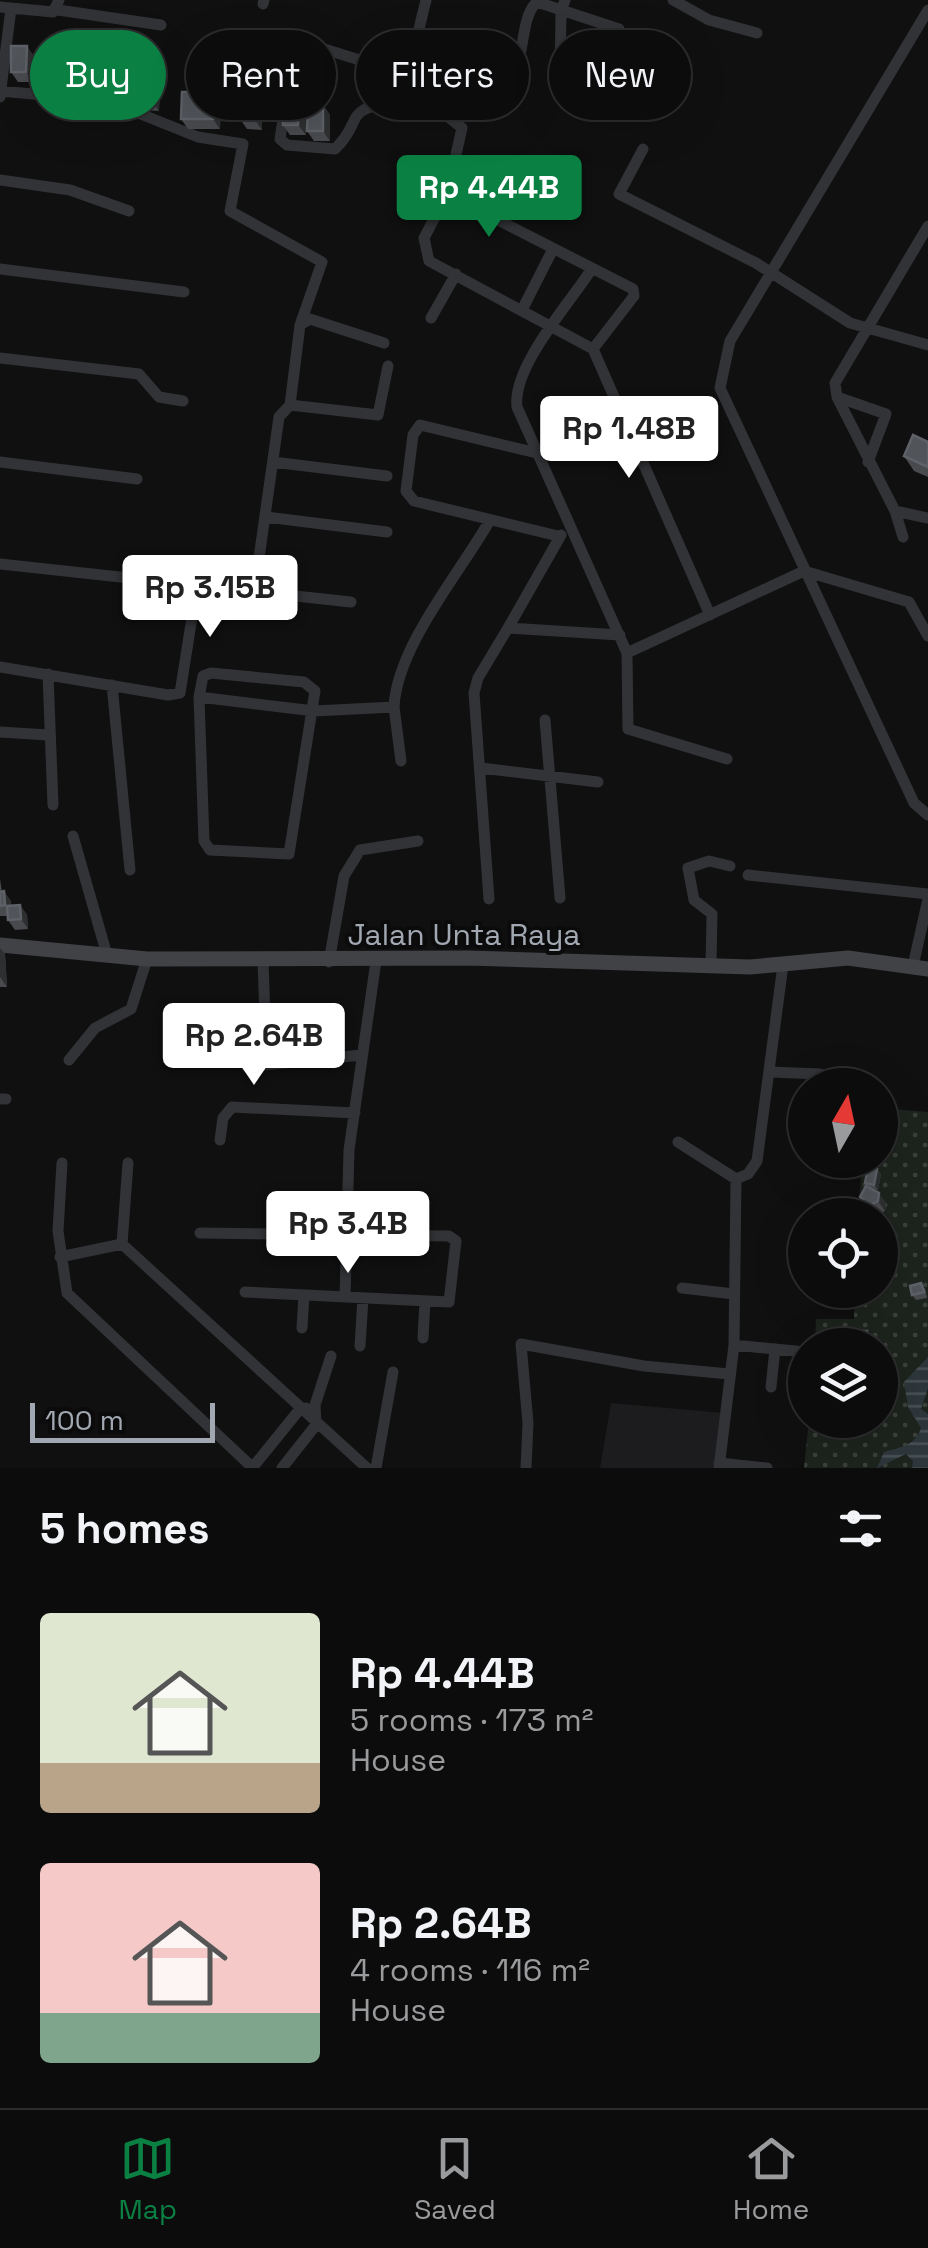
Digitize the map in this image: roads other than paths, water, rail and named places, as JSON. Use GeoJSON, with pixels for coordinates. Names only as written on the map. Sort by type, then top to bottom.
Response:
{"type":"FeatureCollection","features":[{"type":"Feature","properties":{"kind":"street"},"geometry":{"type":"LineString","coordinates":[[417,30],[426,0]]}},
{"type":"Feature","properties":{"kind":"street"},"geometry":{"type":"LineString","coordinates":[[676,1],[709,20],[757,33]]}},
{"type":"Feature","properties":{"kind":"street"},"geometry":{"type":"LineString","coordinates":[[528,30],[533,4],[563,5],[619,30]]}},
{"type":"Feature","properties":{"kind":"street"},"geometry":{"type":"LineString","coordinates":[[160,25],[58,5],[5,7],[0,93],[108,101],[198,137],[243,144],[230,211],[322,262],[300,325],[290,405],[279,417],[254,593]]}},
{"type":"Feature","properties":{"kind":"street"},"geometry":{"type":"LineString","coordinates":[[562,30],[563,5]]}},
{"type":"Feature","properties":{"kind":"street"},"geometry":{"type":"LineString","coordinates":[[928,10],[730,341],[720,388],[914,803],[928,814]]}},
{"type":"Feature","properties":{"kind":"street"},"geometry":{"type":"LineString","coordinates":[[356,59],[295,40],[278,134],[287,145],[335,150],[356,115]]}},
{"type":"Feature","properties":{"kind":"street"},"geometry":{"type":"LineString","coordinates":[[452,120],[462,128],[447,194],[424,238],[429,260],[592,349],[710,614]]}},
{"type":"Feature","properties":{"kind":"street"},"geometry":{"type":"LineString","coordinates":[[643,149],[619,194],[772,273],[864,329],[928,345]]}},
{"type":"Feature","properties":{"kind":"street"},"geometry":{"type":"LineString","coordinates":[[0,180],[70,190],[129,210]]}},
{"type":"Feature","properties":{"kind":"street"},"geometry":{"type":"LineString","coordinates":[[447,194],[634,292],[592,349]]}},
{"type":"Feature","properties":{"kind":"street"},"geometry":{"type":"LineString","coordinates":[[903,536],[895,510],[837,397],[837,375],[928,226]]}},
{"type":"Feature","properties":{"kind":"street"},"geometry":{"type":"LineString","coordinates":[[523,308],[552,251]]}},
{"type":"Feature","properties":{"kind":"street"},"geometry":{"type":"LineString","coordinates":[[0,269],[184,292]]}},
{"type":"Feature","properties":{"kind":"street"},"geometry":{"type":"LineString","coordinates":[[591,270],[553,329],[540,338],[516,398],[627,652],[628,730],[726,758]]}},
{"type":"Feature","properties":{"kind":"street"},"geometry":{"type":"LineString","coordinates":[[431,318],[456,274]]}},
{"type":"Feature","properties":{"kind":"street"},"geometry":{"type":"LineString","coordinates":[[300,325],[310,319],[384,343]]}},
{"type":"Feature","properties":{"kind":"street"},"geometry":{"type":"LineString","coordinates":[[0,358],[138,374],[159,396],[183,402]]}},
{"type":"Feature","properties":{"kind":"street"},"geometry":{"type":"LineString","coordinates":[[290,405],[378,414],[388,366]]}},
{"type":"Feature","properties":{"kind":"street"},"geometry":{"type":"LineString","coordinates":[[837,397],[886,414],[868,462]]}},
{"type":"Feature","properties":{"kind":"street"},"geometry":{"type":"LineString","coordinates":[[538,453],[420,425],[414,435],[408,497],[558,536],[574,534]]}},
{"type":"Feature","properties":{"kind":"street"},"geometry":{"type":"LineString","coordinates":[[0,462],[137,479]]}},
{"type":"Feature","properties":{"kind":"street"},"geometry":{"type":"LineString","coordinates":[[274,462],[388,476]]}},
{"type":"Feature","properties":{"kind":"street"},"geometry":{"type":"LineString","coordinates":[[895,510],[928,518]]}},
{"type":"Feature","properties":{"kind":"street"},"geometry":{"type":"LineString","coordinates":[[266,517],[387,532]]}},
{"type":"Feature","properties":{"kind":"street"},"geometry":{"type":"LineString","coordinates":[[401,761],[395,690],[414,646],[490,520]]}},
{"type":"Feature","properties":{"kind":"street"},"geometry":{"type":"LineString","coordinates":[[489,899],[474,693],[478,678],[558,536]]}},
{"type":"Feature","properties":{"kind":"street"},"geometry":{"type":"LineString","coordinates":[[0,564],[351,602]]}},
{"type":"Feature","properties":{"kind":"street"},"geometry":{"type":"LineString","coordinates":[[627,652],[804,571],[909,602],[928,636]]}},
{"type":"Feature","properties":{"kind":"street"},"geometry":{"type":"LineString","coordinates":[[0,667],[168,695],[180,693],[196,586]]}},
{"type":"Feature","properties":{"kind":"street"},"geometry":{"type":"LineString","coordinates":[[508,628],[620,635]]}},
{"type":"Feature","properties":{"kind":"street"},"geometry":{"type":"LineString","coordinates":[[48,674],[53,805]]}},
{"type":"Feature","properties":{"kind":"street"},"geometry":{"type":"LineString","coordinates":[[206,674],[299,681],[314,692],[314,711],[289,854],[210,850],[204,841],[199,697],[206,674]]}},
{"type":"Feature","properties":{"kind":"street"},"geometry":{"type":"LineString","coordinates":[[112,685],[130,870]]}},
{"type":"Feature","properties":{"kind":"street"},"geometry":{"type":"LineString","coordinates":[[199,697],[314,711],[394,707]]}},
{"type":"Feature","properties":{"kind":"street"},"geometry":{"type":"LineString","coordinates":[[545,720],[560,898]]}},
{"type":"Feature","properties":{"kind":"street"},"geometry":{"type":"LineString","coordinates":[[0,732],[48,736]]}},
{"type":"Feature","properties":{"kind":"street"},"geometry":{"type":"LineString","coordinates":[[481,768],[598,782]]}},
{"type":"Feature","properties":{"kind":"street"},"geometry":{"type":"LineString","coordinates":[[73,836],[107,956]]}},
{"type":"Feature","properties":{"kind":"street"},"geometry":{"type":"LineString","coordinates":[[329,962],[344,876],[360,850],[418,842]]}},
{"type":"Feature","properties":{"kind":"street"},"geometry":{"type":"LineString","coordinates":[[711,965],[712,914],[694,900],[688,868],[709,860],[730,866]]}},
{"type":"Feature","properties":{"kind":"street"},"geometry":{"type":"LineString","coordinates":[[748,875],[928,896],[921,968]]}},
{"type":"Feature","properties":{"kind":"street","name":"Jalan Unta Raya"},"geometry":{"type":"LineString","coordinates":[[0,945],[147,960],[329,962],[468,958],[783,965],[848,958],[921,968]]}},
{"type":"Feature","properties":{"kind":"street"},"geometry":{"type":"LineString","coordinates":[[69,1060],[96,1028],[131,1009],[147,960]]}},
{"type":"Feature","properties":{"kind":"street"},"geometry":{"type":"LineString","coordinates":[[263,961],[265,1018]]}},
{"type":"Feature","properties":{"kind":"street"},"geometry":{"type":"LineString","coordinates":[[345,1297],[355,1113],[376,961]]}},
{"type":"Feature","properties":{"kind":"street"},"geometry":{"type":"LineString","coordinates":[[736,1180],[748,1174],[757,1162],[783,965]]}},
{"type":"Feature","properties":{"kind":"street"},"geometry":{"type":"LineString","coordinates":[[247,1066],[361,1055]]}},
{"type":"Feature","properties":{"kind":"street"},"geometry":{"type":"LineString","coordinates":[[770,1072],[788,1073]]}},
{"type":"Feature","properties":{"kind":"street"},"geometry":{"type":"LineString","coordinates":[[220,1140],[223,1118],[232,1107],[355,1113]]}},
{"type":"Feature","properties":{"kind":"street"},"geometry":{"type":"LineString","coordinates":[[678,1142],[736,1180]]}},
{"type":"Feature","properties":{"kind":"street"},"geometry":{"type":"LineString","coordinates":[[62,1163],[60,1257],[63,1284],[73,1302],[253,1468],[300,1409],[315,1405]]}},
{"type":"Feature","properties":{"kind":"street"},"geometry":{"type":"LineString","coordinates":[[122,1244],[128,1163]]}},
{"type":"Feature","properties":{"kind":"street"},"geometry":{"type":"LineString","coordinates":[[736,1180],[734,1346],[719,1466],[767,1468]]}},
{"type":"Feature","properties":{"kind":"street"},"geometry":{"type":"LineString","coordinates":[[200,1233],[453,1237],[450,1302],[245,1292]]}},
{"type":"Feature","properties":{"kind":"street"},"geometry":{"type":"LineString","coordinates":[[60,1257],[122,1244]]}},
{"type":"Feature","properties":{"kind":"street"},"geometry":{"type":"LineString","coordinates":[[122,1244],[367,1468]]}},
{"type":"Feature","properties":{"kind":"street"},"geometry":{"type":"LineString","coordinates":[[682,1288],[734,1294]]}},
{"type":"Feature","properties":{"kind":"street"},"geometry":{"type":"LineString","coordinates":[[302,1328],[304,1295]]}},
{"type":"Feature","properties":{"kind":"street"},"geometry":{"type":"LineString","coordinates":[[360,1346],[363,1298]]}},
{"type":"Feature","properties":{"kind":"street"},"geometry":{"type":"LineString","coordinates":[[423,1338],[425,1301]]}},
{"type":"Feature","properties":{"kind":"street"},"geometry":{"type":"LineString","coordinates":[[526,1468],[528,1422],[521,1344],[671,1370],[730,1374]]}},
{"type":"Feature","properties":{"kind":"street"},"geometry":{"type":"LineString","coordinates":[[734,1346],[788,1350]]}},
{"type":"Feature","properties":{"kind":"street"},"geometry":{"type":"LineString","coordinates":[[771,1388],[774,1349]]}},
{"type":"Feature","properties":{"kind":"street"},"geometry":{"type":"LineString","coordinates":[[282,1468],[316,1425],[315,1405],[331,1356]]}},
{"type":"Feature","properties":{"kind":"street"},"geometry":{"type":"LineString","coordinates":[[376,1468],[392,1372]]}}]}
